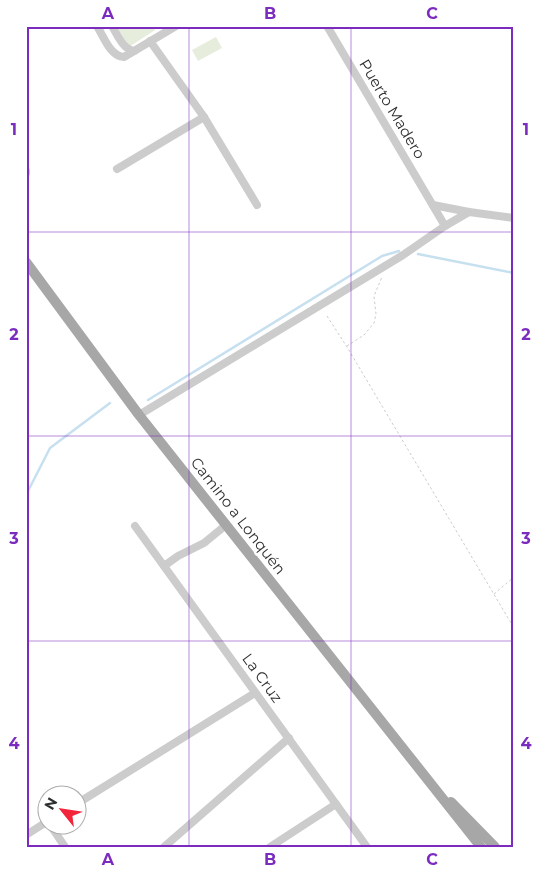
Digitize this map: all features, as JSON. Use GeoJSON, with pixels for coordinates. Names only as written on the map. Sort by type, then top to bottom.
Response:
{"type":"FeatureCollection","features":[{"type":"Feature","properties":{"kind":"main road","name":"Camino a Lonquén"},"geometry":{"type":"LineString","coordinates":[[26,262],[140,415],[481,847]]}},
{"type":"Feature","properties":{"kind":"main road","name":"Camino a Lonquén"},"geometry":{"type":"LineString","coordinates":[[432,784],[495,847]]}},
{"type":"Feature","properties":{"kind":"street"},"geometry":{"type":"LineString","coordinates":[[97,26],[115,55],[124,57],[176,26]]}},
{"type":"Feature","properties":{"kind":"street"},"geometry":{"type":"LineString","coordinates":[[112,26],[124,46],[134,51]]}},
{"type":"Feature","properties":{"kind":"street","name":"Puerto Madero"},"geometry":{"type":"LineString","coordinates":[[327,26],[445,226]]}},
{"type":"Feature","properties":{"kind":"street"},"geometry":{"type":"LineString","coordinates":[[150,41],[204,117],[257,205]]}},
{"type":"Feature","properties":{"kind":"street"},"geometry":{"type":"LineString","coordinates":[[117,169],[204,117]]}},
{"type":"Feature","properties":{"kind":"street"},"geometry":{"type":"LineString","coordinates":[[433,205],[514,218]]}},
{"type":"Feature","properties":{"kind":"street"},"geometry":{"type":"LineString","coordinates":[[140,415],[404,255],[445,226],[469,212]]}},
{"type":"Feature","properties":{"kind":"street"},"geometry":{"type":"LineString","coordinates":[[164,566],[178,556],[204,543],[226,525]]}},
{"type":"Feature","properties":{"kind":"street","name":"La Cruz"},"geometry":{"type":"LineString","coordinates":[[135,526],[367,847]]}},
{"type":"Feature","properties":{"kind":"street"},"geometry":{"type":"LineString","coordinates":[[88,797],[255,693]]}},
{"type":"Feature","properties":{"kind":"street"},"geometry":{"type":"LineString","coordinates":[[164,847],[289,738]]}},
{"type":"Feature","properties":{"kind":"street"},"geometry":{"type":"LineString","coordinates":[[270,847],[336,804]]}},
{"type":"Feature","properties":{"kind":"street"},"geometry":{"type":"LineString","coordinates":[[26,835],[38,827]]}},
{"type":"Feature","properties":{"kind":"street"},"geometry":{"type":"LineString","coordinates":[[58,836],[65,847]]}},
{"type":"Feature","properties":{"kind":"path"},"geometry":{"type":"LineString","coordinates":[[347,347],[364,334],[374,323],[376,314],[374,296],[380,281],[386,273]]}},
{"type":"Feature","properties":{"kind":"path"},"geometry":{"type":"LineString","coordinates":[[327,316],[514,628]]}},
{"type":"Feature","properties":{"kind":"path"},"geometry":{"type":"LineString","coordinates":[[494,594],[514,577]]}},
{"type":"Feature","properties":{"kind":"green space"},"geometry":{"type":"Polygon","coordinates":[[[116,26],[152,26],[155,30],[129,47],[116,26]]]}},
{"type":"Feature","properties":{"kind":"green space"},"geometry":{"type":"Polygon","coordinates":[[[216,37],[222,48],[198,61],[192,50],[216,37]]]}},
{"type":"Feature","properties":{"kind":"waterway"},"geometry":{"type":"LineString","coordinates":[[148,400],[382,256],[399,251]]}},
{"type":"Feature","properties":{"kind":"waterway"},"geometry":{"type":"LineString","coordinates":[[418,254],[514,273]]}},
{"type":"Feature","properties":{"kind":"waterway"},"geometry":{"type":"LineString","coordinates":[[26,495],[50,448],[110,403]]}}]}
